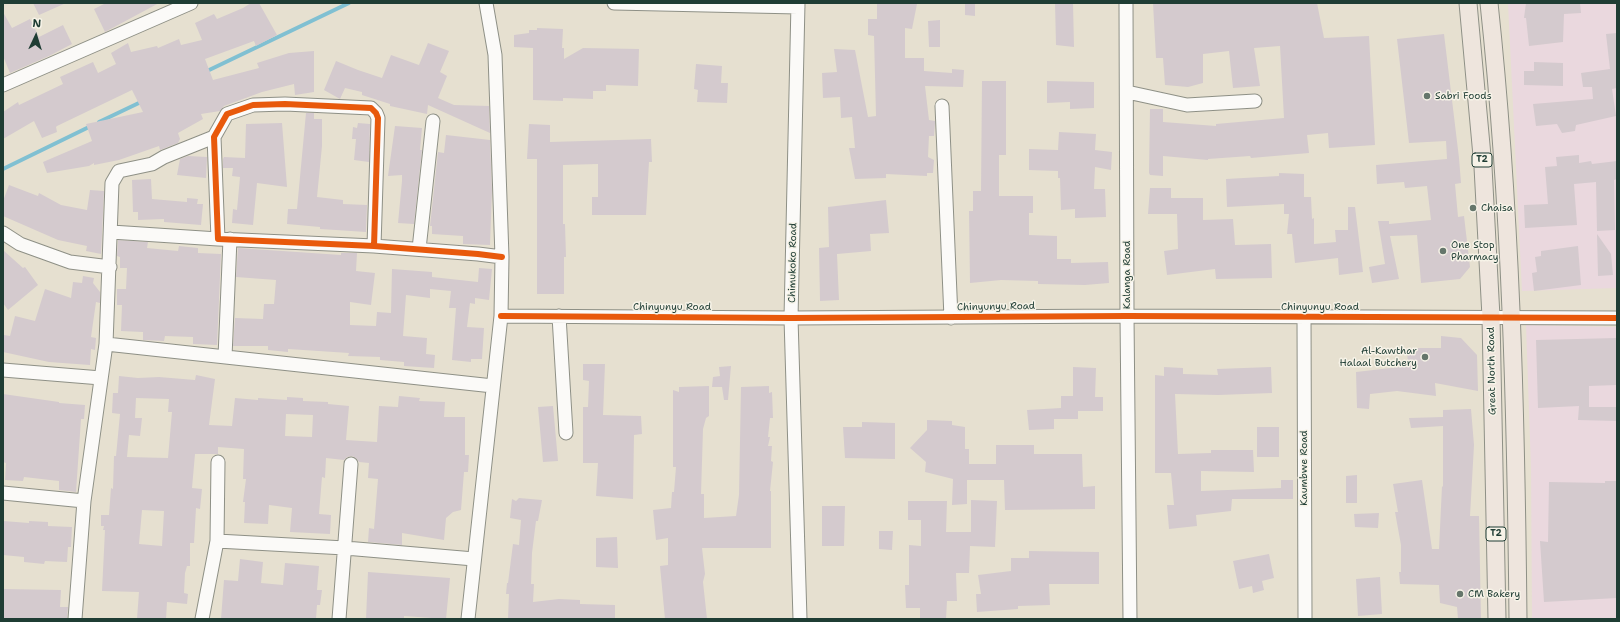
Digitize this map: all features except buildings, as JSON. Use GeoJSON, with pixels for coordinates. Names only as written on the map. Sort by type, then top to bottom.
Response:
{"type":"FeatureCollection","features":[{"type":"Feature","properties":{"kind":"main road","name":"Great North Road"},"geometry":{"type":"LineString","coordinates":[[1468,3],[1483,167],[1491,317],[1497,619]]}},
{"type":"Feature","properties":{"kind":"main road","name":"T2"},"geometry":{"type":"LineString","coordinates":[[1489,3],[1503,163],[1512,316],[1518,619]]}},
{"type":"Feature","properties":{"kind":"street"},"geometry":{"type":"LineString","coordinates":[[3,85],[190,3]]}},
{"type":"Feature","properties":{"kind":"street"},"geometry":{"type":"LineString","coordinates":[[468,619],[501,316],[502,257],[496,55],[486,3]]}},
{"type":"Feature","properties":{"kind":"street"},"geometry":{"type":"LineString","coordinates":[[614,3],[798,5]]}},
{"type":"Feature","properties":{"kind":"street","name":"Kalanga Road"},"geometry":{"type":"LineString","coordinates":[[1126,3],[1130,619]]}},
{"type":"Feature","properties":{"kind":"street","name":"Chimukoko Road"},"geometry":{"type":"LineString","coordinates":[[798,5],[791,318],[800,619]]}},
{"type":"Feature","properties":{"kind":"street"},"geometry":{"type":"LineString","coordinates":[[1127,92],[1187,104],[1255,101]]}},
{"type":"Feature","properties":{"kind":"street"},"geometry":{"type":"LineString","coordinates":[[225,357],[224,239],[214,137],[227,114],[253,105],[285,104],[371,108],[376,113],[378,118],[374,246]]}},
{"type":"Feature","properties":{"kind":"street"},"geometry":{"type":"LineString","coordinates":[[942,106],[951,318]]}},
{"type":"Feature","properties":{"kind":"street"},"geometry":{"type":"LineString","coordinates":[[419,249],[432,121]]}},
{"type":"Feature","properties":{"kind":"street"},"geometry":{"type":"LineString","coordinates":[[75,619],[84,501],[106,344],[112,183],[119,171],[152,164],[164,157],[214,137]]}},
{"type":"Feature","properties":{"kind":"street"},"geometry":{"type":"LineString","coordinates":[[111,232],[374,246],[502,257]]}},
{"type":"Feature","properties":{"kind":"street"},"geometry":{"type":"LineString","coordinates":[[3,233],[20,244],[70,262],[110,267]]}},
{"type":"Feature","properties":{"kind":"street","name":"Chinyunyu Road"},"geometry":{"type":"LineString","coordinates":[[501,316],[951,318],[1127,316],[1512,316],[1617,318]]}},
{"type":"Feature","properties":{"kind":"street"},"geometry":{"type":"LineString","coordinates":[[559,316],[566,433]]}},
{"type":"Feature","properties":{"kind":"street","name":"Kaumbwe Road"},"geometry":{"type":"LineString","coordinates":[[1304,317],[1305,619]]}},
{"type":"Feature","properties":{"kind":"street"},"geometry":{"type":"LineString","coordinates":[[106,344],[493,386]]}},
{"type":"Feature","properties":{"kind":"street"},"geometry":{"type":"LineString","coordinates":[[3,370],[101,378]]}},
{"type":"Feature","properties":{"kind":"street"},"geometry":{"type":"LineString","coordinates":[[202,619],[217,541],[218,462]]}},
{"type":"Feature","properties":{"kind":"street"},"geometry":{"type":"LineString","coordinates":[[339,619],[351,464]]}},
{"type":"Feature","properties":{"kind":"street"},"geometry":{"type":"LineString","coordinates":[[3,493],[84,501]]}},
{"type":"Feature","properties":{"kind":"street"},"geometry":{"type":"LineString","coordinates":[[217,541],[345,548],[474,559]]}},
{"type":"Feature","properties":{"kind":"shaded area"},"geometry":{"type":"Polygon","coordinates":[[[1508,3],[1617,3],[1617,288],[1522,291],[1508,3]]]}},
{"type":"Feature","properties":{"kind":"shaded area"},"geometry":{"type":"Polygon","coordinates":[[[1526,325],[1617,327],[1617,619],[1532,619],[1531,468],[1526,325]]]}},
{"type":"Feature","properties":{"kind":"waterway"},"geometry":{"type":"LineString","coordinates":[[205,72],[349,3]]}},
{"type":"Feature","properties":{"kind":"waterway"},"geometry":{"type":"LineString","coordinates":[[99,122],[143,101]]}},
{"type":"Feature","properties":{"kind":"waterway"},"geometry":{"type":"LineString","coordinates":[[3,169],[91,126]]}},
{"type":"Feature","properties":{"kind":"cycle path"},"geometry":{"type":"LineString","coordinates":[[374,246],[378,118],[376,113],[371,108],[285,104],[253,105],[227,114],[214,137],[218,239],[374,246],[502,257]]}},
{"type":"Feature","properties":{"kind":"cycle path"},"geometry":{"type":"LineString","coordinates":[[501,316],[791,318],[1127,316],[1617,318]]}},
{"type":"Feature","properties":{"kind":"place","name":"Sabri Foods"},"geometry":{"type":"Point","coordinates":[1427,96]}},
{"type":"Feature","properties":{"kind":"place","name":"Chaisa"},"geometry":{"type":"Point","coordinates":[1473,208]}},
{"type":"Feature","properties":{"kind":"place","name":"One Stop Pharmacy"},"geometry":{"type":"Point","coordinates":[1443,251]}},
{"type":"Feature","properties":{"kind":"place","name":"Al-Kawthar Halaal Butchery"},"geometry":{"type":"Point","coordinates":[1425,357]}},
{"type":"Feature","properties":{"kind":"place","name":"CM Bakery"},"geometry":{"type":"Point","coordinates":[1460,594]}}]}
